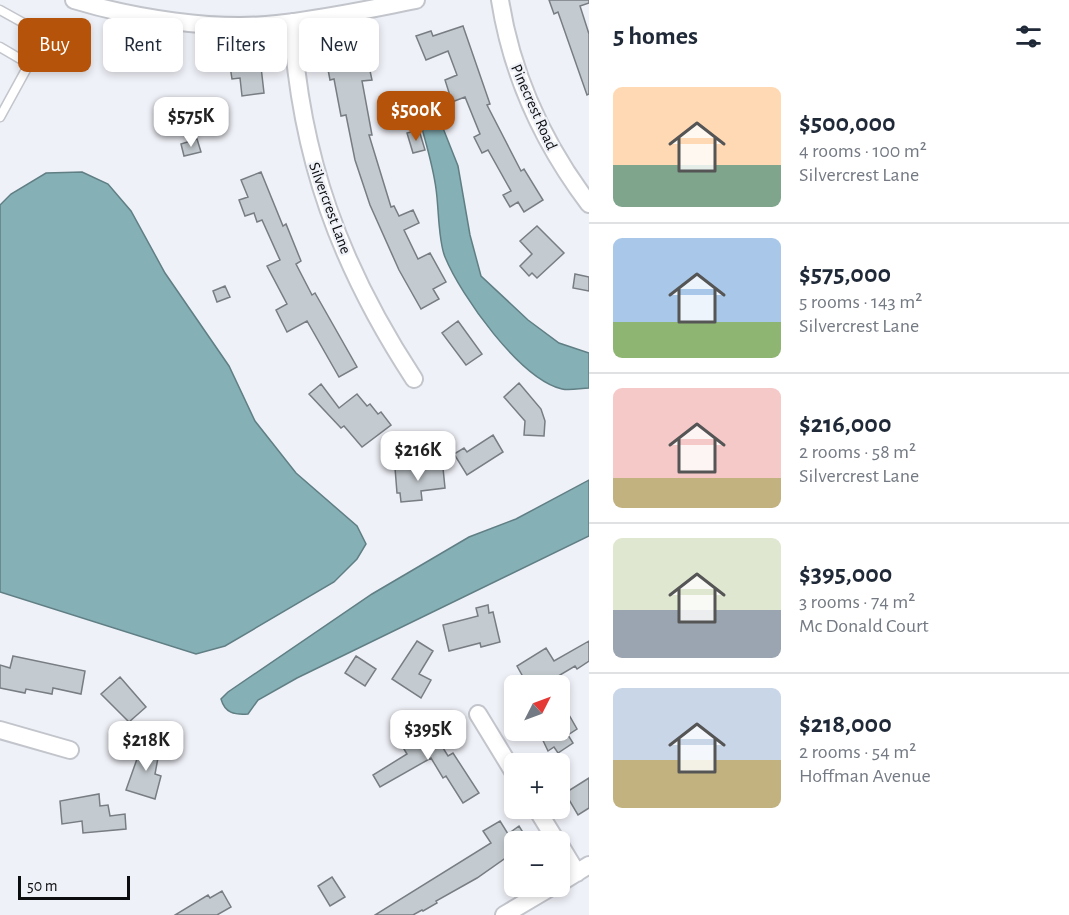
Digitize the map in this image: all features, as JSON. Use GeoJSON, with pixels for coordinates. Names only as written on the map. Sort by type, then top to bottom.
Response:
{"type":"FeatureCollection","features":[{"type":"Feature","properties":{"kind":"street"},"geometry":{"type":"LineString","coordinates":[[74,0],[96,7],[159,19],[260,26],[331,17],[416,0]]}},
{"type":"Feature","properties":{"kind":"street","name":"Pinecrest Road"},"geometry":{"type":"LineString","coordinates":[[500,0],[513,61],[526,98],[547,141],[589,204]]}},
{"type":"Feature","properties":{"kind":"street","name":"Silvercrest Lane"},"geometry":{"type":"LineString","coordinates":[[292,22],[299,103],[317,178],[354,273],[372,309],[414,379]]}},
{"type":"Feature","properties":{"kind":"street"},"geometry":{"type":"LineString","coordinates":[[478,714],[504,757]]}},
{"type":"Feature","properties":{"kind":"street"},"geometry":{"type":"LineString","coordinates":[[0,730],[70,750]]}},
{"type":"Feature","properties":{"kind":"street"},"geometry":{"type":"LineString","coordinates":[[570,855],[583,869],[570,877]]}},
{"type":"Feature","properties":{"kind":"street"},"geometry":{"type":"LineString","coordinates":[[504,915],[534,897]]}},
{"type":"Feature","properties":{"kind":"lane"},"geometry":{"type":"LineString","coordinates":[[0,10],[18,20]]}},
{"type":"Feature","properties":{"kind":"lane"},"geometry":{"type":"LineString","coordinates":[[0,47],[18,58]]}},
{"type":"Feature","properties":{"kind":"lane"},"geometry":{"type":"LineString","coordinates":[[0,117],[25,72]]}},
{"type":"Feature","properties":{"kind":"water"},"geometry":{"type":"Polygon","coordinates":[[[430,102],[439,118],[458,166],[470,235],[481,276],[528,320],[559,343],[589,353],[589,388],[562,389],[528,370],[494,334],[464,293],[443,250],[435,180],[419,117],[418,106],[430,102]]]}},
{"type":"Feature","properties":{"kind":"water"},"geometry":{"type":"Polygon","coordinates":[[[82,172],[108,184],[131,211],[165,273],[229,366],[255,421],[296,473],[357,526],[366,544],[357,559],[334,582],[225,646],[196,654],[0,592],[0,205],[11,194],[46,173],[82,172]]]}},
{"type":"Feature","properties":{"kind":"water"},"geometry":{"type":"Polygon","coordinates":[[[589,480],[589,536],[297,678],[258,700],[248,714],[234,713],[225,707],[221,699],[228,692],[372,594],[469,537],[516,519],[589,480]]]}},
{"type":"Feature","properties":{"kind":"building"},"geometry":{"type":"Polygon","coordinates":[[[549,0],[589,0],[589,3],[580,6],[589,34],[589,94],[587,95],[558,12],[554,14],[549,0]]]}},
{"type":"Feature","properties":{"kind":"building"},"geometry":{"type":"Polygon","coordinates":[[[463,26],[490,104],[487,105],[521,171],[524,169],[543,200],[524,212],[518,202],[510,207],[503,195],[511,191],[488,150],[482,153],[474,137],[480,134],[465,97],[452,102],[445,80],[457,75],[448,51],[426,60],[416,36],[431,31],[433,36],[463,26]]]}},
{"type":"Feature","properties":{"kind":"building"},"geometry":{"type":"Polygon","coordinates":[[[231,72],[262,72],[264,93],[242,96],[240,78],[232,79],[231,72]]]}},
{"type":"Feature","properties":{"kind":"building"},"geometry":{"type":"Polygon","coordinates":[[[328,72],[370,72],[372,80],[362,81],[372,135],[369,135],[391,207],[394,206],[399,216],[413,210],[419,223],[404,230],[418,259],[430,253],[446,282],[433,289],[439,299],[421,309],[399,270],[370,205],[355,160],[346,115],[341,116],[334,79],[330,80],[328,72]]]}},
{"type":"Feature","properties":{"kind":"building"},"geometry":{"type":"Polygon","coordinates":[[[419,130],[425,150],[413,153],[407,133],[419,130]]]}},
{"type":"Feature","properties":{"kind":"building"},"geometry":{"type":"Polygon","coordinates":[[[197,139],[201,152],[184,156],[181,144],[197,139]]]}},
{"type":"Feature","properties":{"kind":"building"},"geometry":{"type":"Polygon","coordinates":[[[261,172],[283,226],[286,224],[301,261],[296,264],[312,295],[315,293],[357,367],[339,377],[307,321],[287,332],[276,310],[287,304],[267,266],[280,260],[262,220],[257,222],[254,213],[245,216],[239,200],[248,197],[241,180],[261,172]]]}},
{"type":"Feature","properties":{"kind":"building"},"geometry":{"type":"Polygon","coordinates":[[[537,226],[564,253],[537,278],[532,273],[529,276],[520,266],[532,254],[520,241],[537,226]]]}},
{"type":"Feature","properties":{"kind":"building"},"geometry":{"type":"Polygon","coordinates":[[[575,274],[589,277],[589,291],[573,288],[575,274]]]}},
{"type":"Feature","properties":{"kind":"building"},"geometry":{"type":"Polygon","coordinates":[[[225,286],[230,297],[217,302],[213,291],[225,286]]]}},
{"type":"Feature","properties":{"kind":"building"},"geometry":{"type":"Polygon","coordinates":[[[458,321],[482,354],[466,365],[442,333],[458,321]]]}},
{"type":"Feature","properties":{"kind":"building"},"geometry":{"type":"Polygon","coordinates":[[[519,383],[541,409],[545,421],[544,436],[524,435],[525,421],[504,397],[519,383]]]}},
{"type":"Feature","properties":{"kind":"building"},"geometry":{"type":"Polygon","coordinates":[[[321,384],[339,408],[357,394],[367,406],[370,404],[378,414],[381,412],[391,425],[362,447],[344,426],[341,428],[309,394],[321,384]]]}},
{"type":"Feature","properties":{"kind":"building"},"geometry":{"type":"Polygon","coordinates":[[[493,435],[503,452],[467,475],[454,454],[464,448],[467,452],[493,435]]]}},
{"type":"Feature","properties":{"kind":"building"},"geometry":{"type":"Polygon","coordinates":[[[411,466],[411,469],[443,468],[445,488],[421,491],[422,500],[401,502],[400,493],[397,493],[395,468],[411,466]]]}},
{"type":"Feature","properties":{"kind":"building"},"geometry":{"type":"Polygon","coordinates":[[[488,605],[489,613],[493,612],[500,642],[481,647],[480,643],[449,651],[443,625],[478,616],[476,608],[488,605]]]}},
{"type":"Feature","properties":{"kind":"building"},"geometry":{"type":"Polygon","coordinates":[[[417,641],[433,651],[419,674],[431,680],[421,698],[392,679],[417,641]]]}},
{"type":"Feature","properties":{"kind":"building"},"geometry":{"type":"Polygon","coordinates":[[[589,641],[589,661],[577,669],[575,666],[560,675],[522,675],[517,666],[546,648],[554,661],[589,641]]]}},
{"type":"Feature","properties":{"kind":"building"},"geometry":{"type":"Polygon","coordinates":[[[13,656],[85,671],[81,694],[53,688],[52,694],[26,689],[25,693],[0,688],[0,665],[10,668],[13,656]]]}},
{"type":"Feature","properties":{"kind":"building"},"geometry":{"type":"Polygon","coordinates":[[[356,656],[376,669],[365,686],[345,673],[356,656]]]}},
{"type":"Feature","properties":{"kind":"building"},"geometry":{"type":"Polygon","coordinates":[[[120,677],[146,707],[129,722],[101,694],[120,677]]]}},
{"type":"Feature","properties":{"kind":"building"},"geometry":{"type":"Polygon","coordinates":[[[570,717],[577,729],[570,734],[570,717]]]}},
{"type":"Feature","properties":{"kind":"building"},"geometry":{"type":"Polygon","coordinates":[[[425,719],[448,756],[453,753],[479,793],[463,803],[446,776],[443,778],[431,758],[380,787],[373,775],[407,754],[396,736],[425,719]]]}},
{"type":"Feature","properties":{"kind":"building"},"geometry":{"type":"Polygon","coordinates":[[[570,738],[573,743],[558,753],[554,747],[548,751],[543,741],[570,741],[570,738]]]}},
{"type":"Feature","properties":{"kind":"building"},"geometry":{"type":"Polygon","coordinates":[[[143,742],[160,747],[155,774],[161,776],[155,799],[126,790],[143,742]]]}},
{"type":"Feature","properties":{"kind":"building"},"geometry":{"type":"Polygon","coordinates":[[[589,778],[589,808],[578,815],[570,801],[570,790],[589,778]]]}},
{"type":"Feature","properties":{"kind":"building"},"geometry":{"type":"Polygon","coordinates":[[[99,794],[100,806],[108,805],[110,816],[125,814],[126,829],[83,833],[82,821],[62,824],[60,801],[99,794]]]}},
{"type":"Feature","properties":{"kind":"building"},"geometry":{"type":"Polygon","coordinates":[[[500,821],[506,831],[504,831],[504,859],[423,911],[413,915],[375,915],[491,843],[483,831],[500,821]]]}},
{"type":"Feature","properties":{"kind":"building"},"geometry":{"type":"Polygon","coordinates":[[[519,826],[522,831],[512,831],[519,826]]]}},
{"type":"Feature","properties":{"kind":"building"},"geometry":{"type":"Polygon","coordinates":[[[332,877],[345,897],[330,906],[318,886],[332,877]]]}},
{"type":"Feature","properties":{"kind":"building"},"geometry":{"type":"Polygon","coordinates":[[[222,891],[231,907],[217,915],[175,915],[208,895],[210,898],[222,891]]]}}]}
